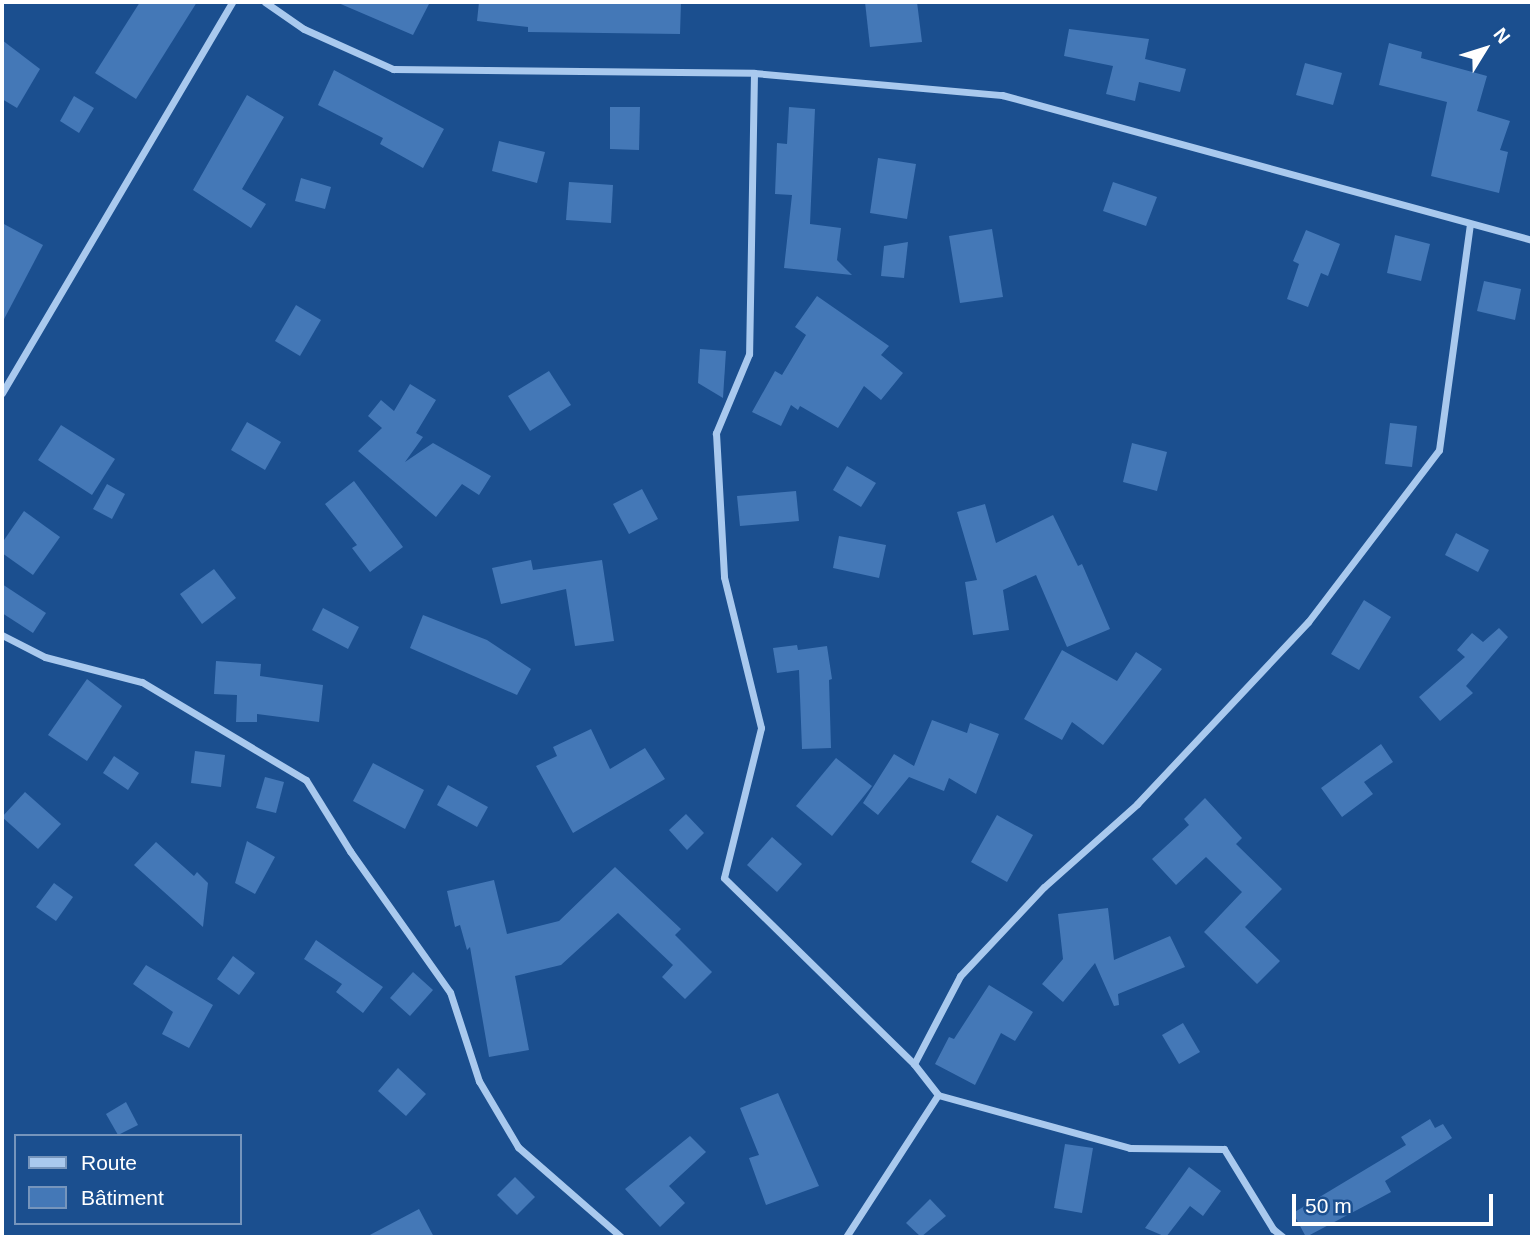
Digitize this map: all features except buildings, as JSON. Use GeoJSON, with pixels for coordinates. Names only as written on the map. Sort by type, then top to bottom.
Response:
{"type":"FeatureCollection","features":[{"type":"Feature","properties":{"kind":"street"},"geometry":{"type":"LineString","coordinates":[[2,393],[232,2]]}},
{"type":"Feature","properties":{"kind":"street"},"geometry":{"type":"LineString","coordinates":[[265,2],[304,29],[393,69],[754,73],[1002,96],[1532,240]]}},
{"type":"Feature","properties":{"kind":"street"},"geometry":{"type":"LineString","coordinates":[[754,73],[749,354],[716,433],[724,577],[761,728],[724,878],[914,1065],[938,1095],[1130,1148],[1224,1149],[1273,1229],[1283,1237]]}},
{"type":"Feature","properties":{"kind":"street"},"geometry":{"type":"LineString","coordinates":[[914,1065],[960,976],[1044,887],[1137,804],[1308,622],[1439,450],[1470,224]]}},
{"type":"Feature","properties":{"kind":"street"},"geometry":{"type":"LineString","coordinates":[[2,635],[45,657],[142,682],[306,780],[349,851],[450,992],[479,1081],[518,1147],[621,1237]]}},
{"type":"Feature","properties":{"kind":"street"},"geometry":{"type":"LineString","coordinates":[[846,1237],[938,1095]]}}]}
